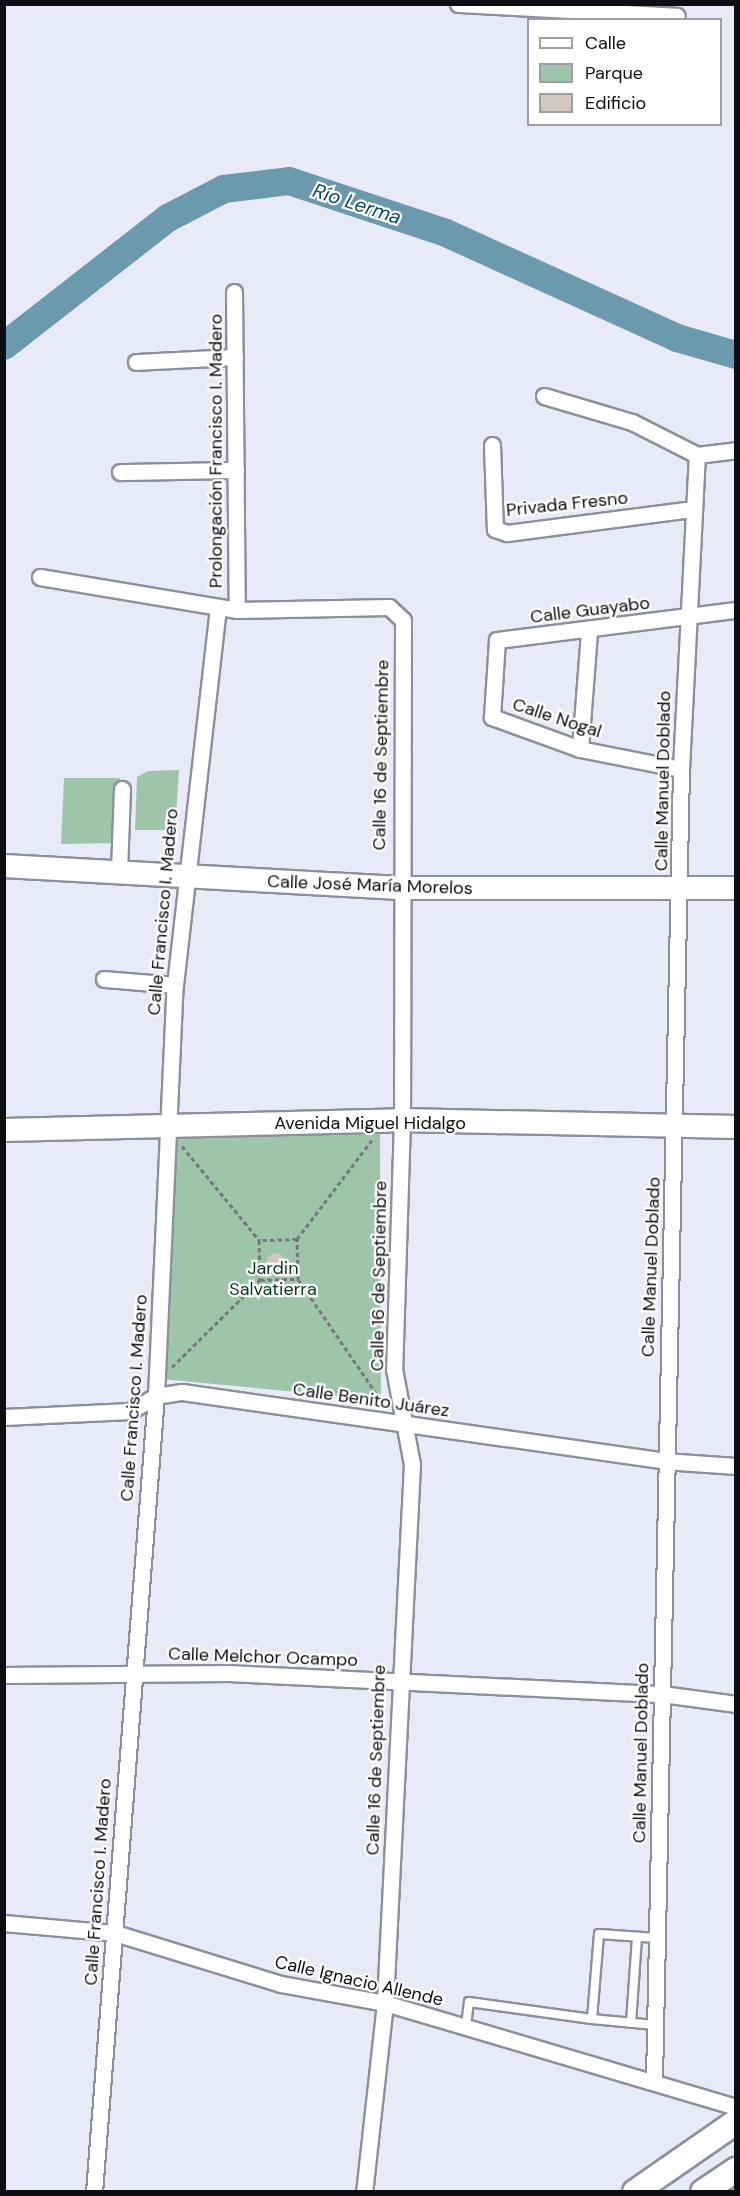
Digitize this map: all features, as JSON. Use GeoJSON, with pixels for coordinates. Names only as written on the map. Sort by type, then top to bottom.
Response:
{"type":"FeatureCollection","features":[{"type":"Feature","properties":{"kind":"main road"},"geometry":{"type":"LineString","coordinates":[[635,2192],[735,2122]]}},
{"type":"Feature","properties":{"kind":"main road"},"geometry":{"type":"LineString","coordinates":[[703,2192],[735,2170]]}},
{"type":"Feature","properties":{"kind":"street"},"geometry":{"type":"LineString","coordinates":[[458,4],[677,16]]}},
{"type":"Feature","properties":{"kind":"street","name":"Prolongación Francisco I. Madero"},"geometry":{"type":"LineString","coordinates":[[234,292],[237,610]]}},
{"type":"Feature","properties":{"kind":"street"},"geometry":{"type":"LineString","coordinates":[[136,362],[235,357]]}},
{"type":"Feature","properties":{"kind":"street"},"geometry":{"type":"LineString","coordinates":[[544,396],[632,422],[697,455],[735,450]]}},
{"type":"Feature","properties":{"kind":"street","name":"Privada Fresno"},"geometry":{"type":"LineString","coordinates":[[492,445],[495,529],[507,533],[693,509]]}},
{"type":"Feature","properties":{"kind":"street","name":"Calle Manuel Doblado"},"geometry":{"type":"LineString","coordinates":[[654,2080],[664,1461],[681,888],[681,770],[697,455]]}},
{"type":"Feature","properties":{"kind":"street"},"geometry":{"type":"LineString","coordinates":[[120,472],[236,470]]}},
{"type":"Feature","properties":{"kind":"street"},"geometry":{"type":"LineString","coordinates":[[40,577],[237,610]]}},
{"type":"Feature","properties":{"kind":"street","name":"Calle Francisco I. Madero"},"geometry":{"type":"LineString","coordinates":[[94,2192],[132,1672],[156,1396],[172,1133],[175,985],[183,877],[218,607]]}},
{"type":"Feature","properties":{"kind":"street","name":"Calle 16 de Septiembre"},"geometry":{"type":"LineString","coordinates":[[237,610],[388,607],[397,612],[403,620],[399,888],[402,1120],[394,1369],[412,1464],[399,1681],[385,2003],[364,2192]]}},
{"type":"Feature","properties":{"kind":"street","name":"Calle Guayabo"},"geometry":{"type":"LineString","coordinates":[[492,717],[497,640],[589,632],[735,610]]}},
{"type":"Feature","properties":{"kind":"street"},"geometry":{"type":"LineString","coordinates":[[580,749],[589,632]]}},
{"type":"Feature","properties":{"kind":"street","name":"Calle Nogal"},"geometry":{"type":"LineString","coordinates":[[492,717],[580,749],[681,770]]}},
{"type":"Feature","properties":{"kind":"street"},"geometry":{"type":"LineString","coordinates":[[119,871],[122,789]]}},
{"type":"Feature","properties":{"kind":"street","name":"Calle José María Morelos"},"geometry":{"type":"LineString","coordinates":[[4,866],[399,888],[735,888]]}},
{"type":"Feature","properties":{"kind":"street"},"geometry":{"type":"LineString","coordinates":[[104,980],[175,985]]}},
{"type":"Feature","properties":{"kind":"street","name":"Avenida Miguel Hidalgo"},"geometry":{"type":"LineString","coordinates":[[4,1130],[172,1133],[402,1120],[674,1128],[735,1127]]}},
{"type":"Feature","properties":{"kind":"street","name":"Calle Benito Juárez"},"geometry":{"type":"LineString","coordinates":[[4,1417],[130,1411],[156,1396],[182,1392],[664,1461],[735,1466]]}},
{"type":"Feature","properties":{"kind":"street","name":"Calle Melchor Ocampo"},"geometry":{"type":"LineString","coordinates":[[4,1674],[132,1672],[399,1681],[662,1694],[735,1704]]}},
{"type":"Feature","properties":{"kind":"street","name":"Calle Ignacio Allende"},"geometry":{"type":"LineString","coordinates":[[4,1923],[114,1934],[281,1984],[385,2003],[654,2080],[735,2107]]}},
{"type":"Feature","properties":{"kind":"lane"},"geometry":{"type":"LineString","coordinates":[[592,2019],[599,1934],[657,1938]]}},
{"type":"Feature","properties":{"kind":"lane"},"geometry":{"type":"LineString","coordinates":[[631,2023],[637,1937]]}},
{"type":"Feature","properties":{"kind":"lane"},"geometry":{"type":"LineString","coordinates":[[466,2026],[469,2002],[655,2025]]}},
{"type":"Feature","properties":{"kind":"path"},"geometry":{"type":"LineString","coordinates":[[172,1133],[259,1240],[260,1280]]}},
{"type":"Feature","properties":{"kind":"path"},"geometry":{"type":"LineString","coordinates":[[374,1138],[297,1239],[298,1279],[381,1400]]}},
{"type":"Feature","properties":{"kind":"path"},"geometry":{"type":"LineString","coordinates":[[259,1240],[297,1239]]}},
{"type":"Feature","properties":{"kind":"path"},"geometry":{"type":"LineString","coordinates":[[169,1370],[260,1280],[298,1279]]}},
{"type":"Feature","properties":{"kind":"green space"},"geometry":{"type":"Polygon","coordinates":[[[179,770],[175,830],[135,830],[137,777],[148,771],[179,770]]]}},
{"type":"Feature","properties":{"kind":"green space"},"geometry":{"type":"Polygon","coordinates":[[[64,778],[120,778],[120,843],[61,844],[64,778]]]}},
{"type":"Feature","properties":{"kind":"green space","name":"Jardin Salvatierra"},"geometry":{"type":"Polygon","coordinates":[[[380,1128],[381,1400],[161,1379],[170,1132],[380,1128]]]}},
{"type":"Feature","properties":{"kind":"building"},"geometry":{"type":"Polygon","coordinates":[[[272,1253],[280,1253],[285,1258],[283,1269],[272,1271],[267,1266],[267,1258],[272,1253]]]}},
{"type":"Feature","properties":{"kind":"waterway","name":"Río Lerma"},"geometry":{"type":"LineString","coordinates":[[4,346],[168,218],[224,189],[289,181],[446,233],[677,338],[736,355]]}}]}
